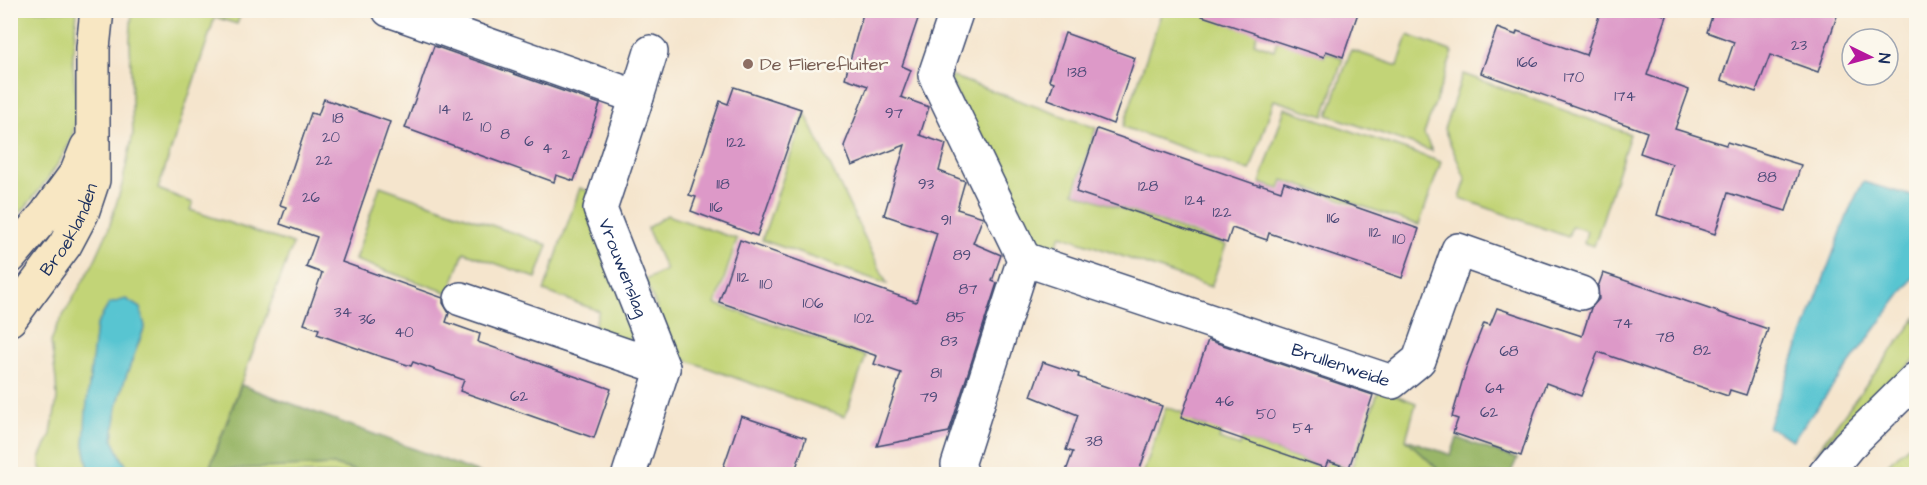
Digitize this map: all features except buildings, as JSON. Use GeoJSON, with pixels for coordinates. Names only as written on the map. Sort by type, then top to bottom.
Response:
{"type":"FeatureCollection","features":[{"type":"Feature","properties":{"kind":"street","name":"Broeklanden"},"geometry":{"type":"LineString","coordinates":[[10,319],[65,245],[82,213],[93,180],[93,48],[97,10]]}},
{"type":"Feature","properties":{"kind":"street"},"geometry":{"type":"LineString","coordinates":[[389,10],[637,97]]}},
{"type":"Feature","properties":{"kind":"street"},"geometry":{"type":"LineString","coordinates":[[957,10],[934,75],[1024,259],[958,465],[963,474]]}},
{"type":"Feature","properties":{"kind":"street","name":"Vrouwenslag"},"geometry":{"type":"LineString","coordinates":[[651,52],[600,209],[663,368]]}},
{"type":"Feature","properties":{"kind":"street","name":"Broeklanden"},"geometry":{"type":"LineString","coordinates":[[10,257],[47,213],[77,172],[94,128]]}},
{"type":"Feature","properties":{"kind":"street","name":"Brullenweide"},"geometry":{"type":"LineString","coordinates":[[1024,259],[1392,382],[1419,360],[1458,250],[1581,292]]}},
{"type":"Feature","properties":{"kind":"street"},"geometry":{"type":"LineString","coordinates":[[462,300],[663,368],[629,474]]}},
{"type":"Feature","properties":{"kind":"street"},"geometry":{"type":"LineString","coordinates":[[1825,474],[1848,446],[1917,379]]}},
{"type":"Feature","properties":{"kind":"green space"},"geometry":{"type":"Polygon","coordinates":[[[11,10],[77,11],[73,55],[76,104],[74,129],[56,166],[11,224],[11,10]]]}},
{"type":"Feature","properties":{"kind":"green space"},"geometry":{"type":"Polygon","coordinates":[[[132,11],[242,11],[237,24],[215,17],[158,189],[193,203],[190,210],[293,244],[209,469],[334,465],[369,474],[135,474],[123,461],[113,440],[117,406],[124,381],[145,326],[96,326],[84,445],[90,474],[45,474],[40,468],[40,458],[51,434],[57,399],[51,342],[56,328],[94,262],[108,231],[122,185],[133,134],[130,40],[132,11]]]}},
{"type":"Feature","properties":{"kind":"green space"},"geometry":{"type":"Polygon","coordinates":[[[1162,11],[1190,11],[1200,15],[1202,11],[1207,11],[1236,27],[1259,28],[1254,43],[1274,50],[1279,35],[1324,57],[1326,52],[1343,58],[1324,116],[1274,100],[1250,171],[1123,127],[1162,11]]]}},
{"type":"Feature","properties":{"kind":"green space"},"geometry":{"type":"Polygon","coordinates":[[[1408,35],[1453,52],[1424,134],[1432,151],[1328,115],[1351,50],[1398,66],[1408,35]]]}},
{"type":"Feature","properties":{"kind":"green space"},"geometry":{"type":"Polygon","coordinates":[[[1463,74],[1630,134],[1594,246],[1584,243],[1587,231],[1572,226],[1568,237],[1460,198],[1466,180],[1444,129],[1463,74]]]}},
{"type":"Feature","properties":{"kind":"green space"},"geometry":{"type":"Polygon","coordinates":[[[948,75],[1096,128],[1074,192],[1226,245],[1211,287],[1061,235],[1055,249],[1025,240],[948,75]]]}},
{"type":"Feature","properties":{"kind":"green space"},"geometry":{"type":"Polygon","coordinates":[[[1285,108],[1441,162],[1419,225],[1283,180],[1280,189],[1260,183],[1285,108]]]}},
{"type":"Feature","properties":{"kind":"green space"},"geometry":{"type":"Polygon","coordinates":[[[805,113],[887,284],[762,240],[805,113]]]}},
{"type":"Feature","properties":{"kind":"green space"},"geometry":{"type":"Polygon","coordinates":[[[380,186],[548,245],[536,278],[464,252],[449,293],[355,260],[380,186]]]}},
{"type":"Feature","properties":{"kind":"green space"},"geometry":{"type":"Polygon","coordinates":[[[580,188],[591,192],[635,335],[629,341],[592,333],[599,311],[544,291],[580,188]]]}},
{"type":"Feature","properties":{"kind":"green space"},"geometry":{"type":"Polygon","coordinates":[[[667,215],[737,239],[716,304],[866,356],[845,417],[677,357],[645,280],[666,270],[647,228],[667,215]]]}},
{"type":"Feature","properties":{"kind":"green space"},"geometry":{"type":"Polygon","coordinates":[[[1916,318],[1916,359],[1883,387],[1813,456],[1916,318]]]}},
{"type":"Feature","properties":{"kind":"green space"},"geometry":{"type":"Polygon","coordinates":[[[241,385],[482,474],[369,474],[334,465],[209,470],[241,385]]]}},
{"type":"Feature","properties":{"kind":"green space"},"geometry":{"type":"Polygon","coordinates":[[[1379,389],[1416,403],[1406,439],[1443,474],[1143,474],[1166,407],[1195,417],[1194,423],[1206,427],[1209,422],[1223,427],[1219,439],[1240,446],[1242,439],[1324,468],[1327,461],[1351,469],[1379,389]]]}},
{"type":"Feature","properties":{"kind":"green space"},"geometry":{"type":"Polygon","coordinates":[[[1457,438],[1517,459],[1510,474],[1443,474],[1406,439],[1451,455],[1457,438]]]}},
{"type":"Feature","properties":{"kind":"green space"},"geometry":{"type":"Polygon","coordinates":[[[1916,439],[1916,474],[1877,474],[1916,439]]]}},
{"type":"Feature","properties":{"kind":"water"},"geometry":{"type":"Polygon","coordinates":[[[1863,182],[1916,197],[1916,274],[1793,440],[1768,427],[1850,208],[1863,182]]]}},
{"type":"Feature","properties":{"kind":"water"},"geometry":{"type":"Polygon","coordinates":[[[126,299],[140,308],[145,326],[117,406],[113,440],[123,461],[135,474],[90,474],[84,445],[96,326],[109,304],[126,299]]]}},
{"type":"Feature","properties":{"kind":"place","name":"De Flierefluiter"},"geometry":{"type":"Point","coordinates":[748,64]}}]}
